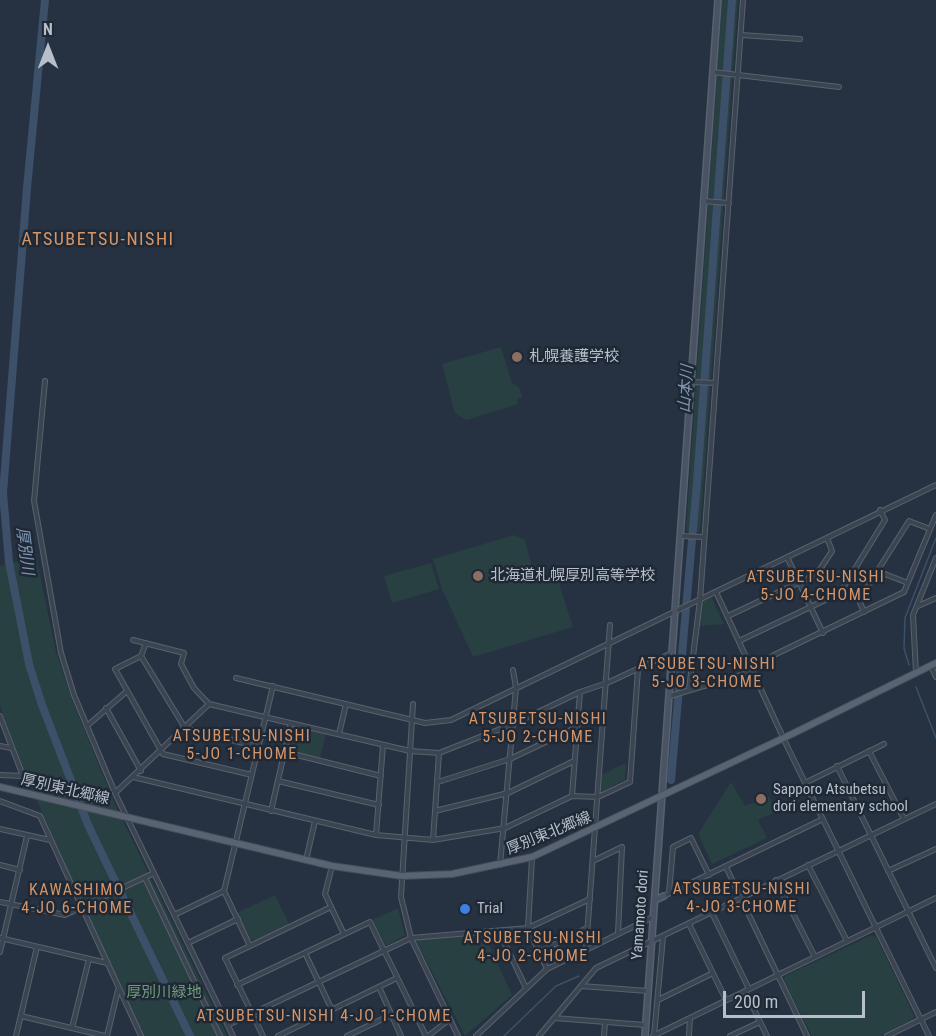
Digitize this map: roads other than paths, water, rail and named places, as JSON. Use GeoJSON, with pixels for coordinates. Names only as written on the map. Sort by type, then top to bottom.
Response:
{"type":"FeatureCollection","features":[{"type":"Feature","properties":{"kind":"main road","name":"厚別東北郷線"},"geometry":{"type":"LineString","coordinates":[[0,787],[332,867],[402,876],[452,874],[500,866],[532,857],[595,829],[934,664]]}},
{"type":"Feature","properties":{"kind":"street","name":"Yamamoto dori"},"geometry":{"type":"LineString","coordinates":[[645,1036],[654,941],[654,917],[662,897],[661,796],[671,695],[690,382],[718,0]]}},
{"type":"Feature","properties":{"kind":"street"},"geometry":{"type":"LineString","coordinates":[[689,689],[698,600],[743,0]]}},
{"type":"Feature","properties":{"kind":"street"},"geometry":{"type":"LineString","coordinates":[[741,35],[800,39]]}},
{"type":"Feature","properties":{"kind":"street"},"geometry":{"type":"LineString","coordinates":[[713,72],[838,87]]}},
{"type":"Feature","properties":{"kind":"street"},"geometry":{"type":"LineString","coordinates":[[703,201],[727,203]]}},
{"type":"Feature","properties":{"kind":"street"},"geometry":{"type":"LineString","coordinates":[[45,381],[34,501],[61,653],[87,726],[115,793],[233,1036]]}},
{"type":"Feature","properties":{"kind":"street"},"geometry":{"type":"LineString","coordinates":[[690,382],[714,383]]}},
{"type":"Feature","properties":{"kind":"street"},"geometry":{"type":"LineString","coordinates":[[236,678],[425,723],[451,720],[827,538],[880,510],[936,485]]}},
{"type":"Feature","properties":{"kind":"street"},"geometry":{"type":"LineString","coordinates":[[739,641],[840,593],[885,520],[880,510]]}},
{"type":"Feature","properties":{"kind":"street"},"geometry":{"type":"LineString","coordinates":[[671,695],[753,670],[774,655],[904,592],[936,515]]}},
{"type":"Feature","properties":{"kind":"street"},"geometry":{"type":"LineString","coordinates":[[864,612],[859,600],[909,521],[930,529]]}},
{"type":"Feature","properties":{"kind":"street"},"geometry":{"type":"LineString","coordinates":[[681,536],[702,537]]}},
{"type":"Feature","properties":{"kind":"street"},"geometry":{"type":"LineString","coordinates":[[728,616],[817,574],[832,550],[827,538]]}},
{"type":"Feature","properties":{"kind":"street"},"geometry":{"type":"LineString","coordinates":[[787,557],[823,633]]}},
{"type":"Feature","properties":{"kind":"street"},"geometry":{"type":"LineString","coordinates":[[916,673],[913,615],[936,558]]}},
{"type":"Feature","properties":{"kind":"street"},"geometry":{"type":"LineString","coordinates":[[930,572],[936,569]]}},
{"type":"Feature","properties":{"kind":"street"},"geometry":{"type":"LineString","coordinates":[[877,571],[908,583]]}},
{"type":"Feature","properties":{"kind":"street"},"geometry":{"type":"LineString","coordinates":[[716,592],[784,738],[929,1036]]}},
{"type":"Feature","properties":{"kind":"street"},"geometry":{"type":"LineString","coordinates":[[916,607],[936,598]]}},
{"type":"Feature","properties":{"kind":"street"},"geometry":{"type":"LineString","coordinates":[[586,949],[610,625]]}},
{"type":"Feature","properties":{"kind":"street"},"geometry":{"type":"LineString","coordinates":[[133,640],[184,653],[181,664],[194,688],[209,704],[410,751],[440,753],[513,724],[580,692],[607,683],[672,653]]}},
{"type":"Feature","properties":{"kind":"street"},"geometry":{"type":"LineString","coordinates":[[146,643],[141,656],[116,669],[163,754],[252,776]]}},
{"type":"Feature","properties":{"kind":"street"},"geometry":{"type":"LineString","coordinates":[[141,656],[173,713],[185,728],[259,747]]}},
{"type":"Feature","properties":{"kind":"street"},"geometry":{"type":"LineString","coordinates":[[934,664],[936,677]]}},
{"type":"Feature","properties":{"kind":"street"},"geometry":{"type":"LineString","coordinates":[[134,777],[376,836],[433,840],[505,828],[572,796],[598,797],[630,782],[638,669]]}},
{"type":"Feature","properties":{"kind":"street"},"geometry":{"type":"LineString","coordinates":[[500,866],[516,688],[513,670]]}},
{"type":"Feature","properties":{"kind":"street"},"geometry":{"type":"LineString","coordinates":[[250,946],[224,891],[273,686]]}},
{"type":"Feature","properties":{"kind":"street"},"geometry":{"type":"LineString","coordinates":[[87,726],[128,691]]}},
{"type":"Feature","properties":{"kind":"street"},"geometry":{"type":"LineString","coordinates":[[572,796],[580,692]]}},
{"type":"Feature","properties":{"kind":"street"},"geometry":{"type":"LineString","coordinates":[[115,793],[141,771],[209,704]]}},
{"type":"Feature","properties":{"kind":"street"},"geometry":{"type":"LineString","coordinates":[[339,734],[346,704]]}},
{"type":"Feature","properties":{"kind":"street"},"geometry":{"type":"LineString","coordinates":[[413,704],[401,897],[411,938],[458,1036]]}},
{"type":"Feature","properties":{"kind":"street"},"geometry":{"type":"LineString","coordinates":[[106,708],[141,771]]}},
{"type":"Feature","properties":{"kind":"street"},"geometry":{"type":"LineString","coordinates":[[0,716],[23,776],[0,775]]}},
{"type":"Feature","properties":{"kind":"street"},"geometry":{"type":"LineString","coordinates":[[271,811],[291,723]]}},
{"type":"Feature","properties":{"kind":"street"},"geometry":{"type":"LineString","coordinates":[[438,782],[510,759],[577,727]]}},
{"type":"Feature","properties":{"kind":"street"},"geometry":{"type":"LineString","coordinates":[[807,782],[884,744]]}},
{"type":"Feature","properties":{"kind":"street"},"geometry":{"type":"LineString","coordinates":[[376,836],[383,745]]}},
{"type":"Feature","properties":{"kind":"street"},"geometry":{"type":"LineString","coordinates":[[0,746],[12,748]]}},
{"type":"Feature","properties":{"kind":"street"},"geometry":{"type":"LineString","coordinates":[[868,751],[904,819]]}},
{"type":"Feature","properties":{"kind":"street"},"geometry":{"type":"LineString","coordinates":[[285,752],[381,776]]}},
{"type":"Feature","properties":{"kind":"street"},"geometry":{"type":"LineString","coordinates":[[433,840],[440,753]]}},
{"type":"Feature","properties":{"kind":"street"},"geometry":{"type":"LineString","coordinates":[[435,811],[508,793],[574,761]]}},
{"type":"Feature","properties":{"kind":"street"},"geometry":{"type":"LineString","coordinates":[[837,766],[936,968]]}},
{"type":"Feature","properties":{"kind":"street"},"geometry":{"type":"LineString","coordinates":[[278,781],[379,805]]}},
{"type":"Feature","properties":{"kind":"street"},"geometry":{"type":"LineString","coordinates":[[0,801],[40,816],[141,1036]]}},
{"type":"Feature","properties":{"kind":"street"},"geometry":{"type":"LineString","coordinates":[[539,1036],[596,968],[936,804]]}},
{"type":"Feature","properties":{"kind":"street"},"geometry":{"type":"LineString","coordinates":[[662,897],[823,819]]}},
{"type":"Feature","properties":{"kind":"street"},"geometry":{"type":"LineString","coordinates":[[306,860],[315,821]]}},
{"type":"Feature","properties":{"kind":"street"},"geometry":{"type":"LineString","coordinates":[[0,829],[50,841]]}},
{"type":"Feature","properties":{"kind":"street"},"geometry":{"type":"LineString","coordinates":[[0,952],[27,836]]}},
{"type":"Feature","properties":{"kind":"street"},"geometry":{"type":"LineString","coordinates":[[662,897],[673,847],[691,838],[709,875]]}},
{"type":"Feature","properties":{"kind":"street"},"geometry":{"type":"LineString","coordinates":[[592,861],[622,847],[618,934]]}},
{"type":"Feature","properties":{"kind":"street"},"geometry":{"type":"LineString","coordinates":[[888,871],[936,849]]}},
{"type":"Feature","properties":{"kind":"street"},"geometry":{"type":"LineString","coordinates":[[532,857],[528,928],[547,969]]}},
{"type":"Feature","properties":{"kind":"street"},"geometry":{"type":"LineString","coordinates":[[808,864],[848,942]]}},
{"type":"Feature","properties":{"kind":"street"},"geometry":{"type":"LineString","coordinates":[[0,865],[20,870]]}},
{"type":"Feature","properties":{"kind":"street"},"geometry":{"type":"LineString","coordinates":[[332,867],[325,894],[344,934]]}},
{"type":"Feature","properties":{"kind":"street"},"geometry":{"type":"LineString","coordinates":[[726,867],[807,1036]]}},
{"type":"Feature","properties":{"kind":"street"},"geometry":{"type":"LineString","coordinates":[[0,902],[59,916],[154,873]]}},
{"type":"Feature","properties":{"kind":"street"},"geometry":{"type":"LineString","coordinates":[[143,879],[220,1036]]}},
{"type":"Feature","properties":{"kind":"street"},"geometry":{"type":"LineString","coordinates":[[776,880],[815,957]]}},
{"type":"Feature","properties":{"kind":"street"},"geometry":{"type":"LineString","coordinates":[[174,915],[224,891]]}},
{"type":"Feature","properties":{"kind":"street"},"geometry":{"type":"LineString","coordinates":[[654,1036],[936,898]]}},
{"type":"Feature","properties":{"kind":"street"},"geometry":{"type":"LineString","coordinates":[[228,1025],[411,938],[528,928],[590,899]]}},
{"type":"Feature","properties":{"kind":"street"},"geometry":{"type":"LineString","coordinates":[[263,1036],[225,958],[331,907]]}},
{"type":"Feature","properties":{"kind":"street"},"geometry":{"type":"LineString","coordinates":[[712,913],[767,1036]]}},
{"type":"Feature","properties":{"kind":"street"},"geometry":{"type":"LineString","coordinates":[[476,1036],[547,969],[654,917]]}},
{"type":"Feature","properties":{"kind":"street"},"geometry":{"type":"LineString","coordinates":[[188,943],[238,920]]}},
{"type":"Feature","properties":{"kind":"street"},"geometry":{"type":"LineString","coordinates":[[237,985],[370,922],[427,1036],[450,1019]]}},
{"type":"Feature","properties":{"kind":"street"},"geometry":{"type":"LineString","coordinates":[[689,924],[726,1000]]}},
{"type":"Feature","properties":{"kind":"street"},"geometry":{"type":"LineString","coordinates":[[539,952],[587,928]]}},
{"type":"Feature","properties":{"kind":"street"},"geometry":{"type":"LineString","coordinates":[[499,930],[526,988]]}},
{"type":"Feature","properties":{"kind":"street"},"geometry":{"type":"LineString","coordinates":[[654,1036],[661,937]]}},
{"type":"Feature","properties":{"kind":"street"},"geometry":{"type":"LineString","coordinates":[[2,939],[107,963]]}},
{"type":"Feature","properties":{"kind":"street"},"geometry":{"type":"LineString","coordinates":[[16,1036],[37,947]]}},
{"type":"Feature","properties":{"kind":"street"},"geometry":{"type":"LineString","coordinates":[[305,953],[332,1010]]}},
{"type":"Feature","properties":{"kind":"street"},"geometry":{"type":"LineString","coordinates":[[72,1028],[89,959]]}},
{"type":"Feature","properties":{"kind":"street"},"geometry":{"type":"LineString","coordinates":[[658,999],[713,973]]}},
{"type":"Feature","properties":{"kind":"street"},"geometry":{"type":"LineString","coordinates":[[278,1036],[288,1034],[397,978]]}},
{"type":"Feature","properties":{"kind":"street"},"geometry":{"type":"LineString","coordinates":[[580,986],[648,991]]}},
{"type":"Feature","properties":{"kind":"street"},"geometry":{"type":"LineString","coordinates":[[379,987],[401,1036]]}},
{"type":"Feature","properties":{"kind":"street"},"geometry":{"type":"LineString","coordinates":[[21,1016],[106,1036],[118,988]]}},
{"type":"Feature","properties":{"kind":"street"},"geometry":{"type":"LineString","coordinates":[[887,1036],[936,1012]]}},
{"type":"Feature","properties":{"kind":"street"},"geometry":{"type":"LineString","coordinates":[[347,1036],[391,1015]]}},
{"type":"Feature","properties":{"kind":"street"},"geometry":{"type":"LineString","coordinates":[[554,1018],[645,1025]]}},
{"type":"Feature","properties":{"kind":"street"},"geometry":{"type":"LineString","coordinates":[[689,1036],[690,1018]]}},
{"type":"Feature","properties":{"kind":"street"},"geometry":{"type":"LineString","coordinates":[[604,1022],[604,1036]]}},
{"type":"Feature","properties":{"kind":"street"},"geometry":{"type":"LineString","coordinates":[[730,1036],[760,1022]]}},
{"type":"Feature","properties":{"kind":"waterway","name":"厚別川"},"geometry":{"type":"LineString","coordinates":[[45,0],[27,188],[3,493],[9,562],[29,664],[42,705],[88,825],[190,1036]]}},
{"type":"Feature","properties":{"kind":"waterway","name":"山本川"},"geometry":{"type":"LineString","coordinates":[[671,780],[697,483],[732,0]]}},
{"type":"Feature","properties":{"kind":"waterway"},"geometry":{"type":"LineString","coordinates":[[909,665],[904,648],[905,618],[936,538]]}},
{"type":"Feature","properties":{"kind":"waterway"},"geometry":{"type":"LineString","coordinates":[[916,687],[936,738]]}},
{"type":"Feature","properties":{"kind":"waterway"},"geometry":{"type":"LineString","coordinates":[[504,1036],[556,986],[579,976]]}},
{"type":"Feature","properties":{"kind":"place","name":"札幌養護学校"},"geometry":{"type":"Point","coordinates":[517,357]}},
{"type":"Feature","properties":{"kind":"place","name":"北海道札幌厚別高等学校"},"geometry":{"type":"Point","coordinates":[478,576]}},
{"type":"Feature","properties":{"kind":"place","name":"Sapporo Atsubetsu dori elementary school"},"geometry":{"type":"Point","coordinates":[761,799]}},
{"type":"Feature","properties":{"kind":"place","name":"Trial"},"geometry":{"type":"Point","coordinates":[465,909]}},
{"type":"Feature","properties":{"kind":"district","name":"ATSUBETSU-NISHI"},"geometry":{"type":"Point","coordinates":[98,240]}},
{"type":"Feature","properties":{"kind":"district","name":"ATSUBETSU-NISHI 5-JO 4-CHOME"},"geometry":{"type":"Point","coordinates":[816,587]}},
{"type":"Feature","properties":{"kind":"district","name":"ATSUBETSU-NISHI 5-JO 3-CHOME"},"geometry":{"type":"Point","coordinates":[707,674]}},
{"type":"Feature","properties":{"kind":"district","name":"ATSUBETSU-NISHI 5-JO 2-CHOME"},"geometry":{"type":"Point","coordinates":[538,729]}},
{"type":"Feature","properties":{"kind":"district","name":"ATSUBETSU-NISHI 5-JO 1-CHOME"},"geometry":{"type":"Point","coordinates":[242,746]}},
{"type":"Feature","properties":{"kind":"district","name":"ATSUBETSU-NISHI 4-JO 3-CHOME"},"geometry":{"type":"Point","coordinates":[742,899]}},
{"type":"Feature","properties":{"kind":"district","name":"KAWASHIMO 4-JO 6-CHOME"},"geometry":{"type":"Point","coordinates":[77,900]}},
{"type":"Feature","properties":{"kind":"district","name":"ATSUBETSU-NISHI 4-JO 2-CHOME"},"geometry":{"type":"Point","coordinates":[533,948]}},
{"type":"Feature","properties":{"kind":"district","name":"ATSUBETSU-NISHI 4-JO 1-CHOME"},"geometry":{"type":"Point","coordinates":[324,1017]}},
{"type":"Feature","properties":{"kind":"park label","name":"厚別川緑地"},"geometry":{"type":"Point","coordinates":[164,993]}}]}
